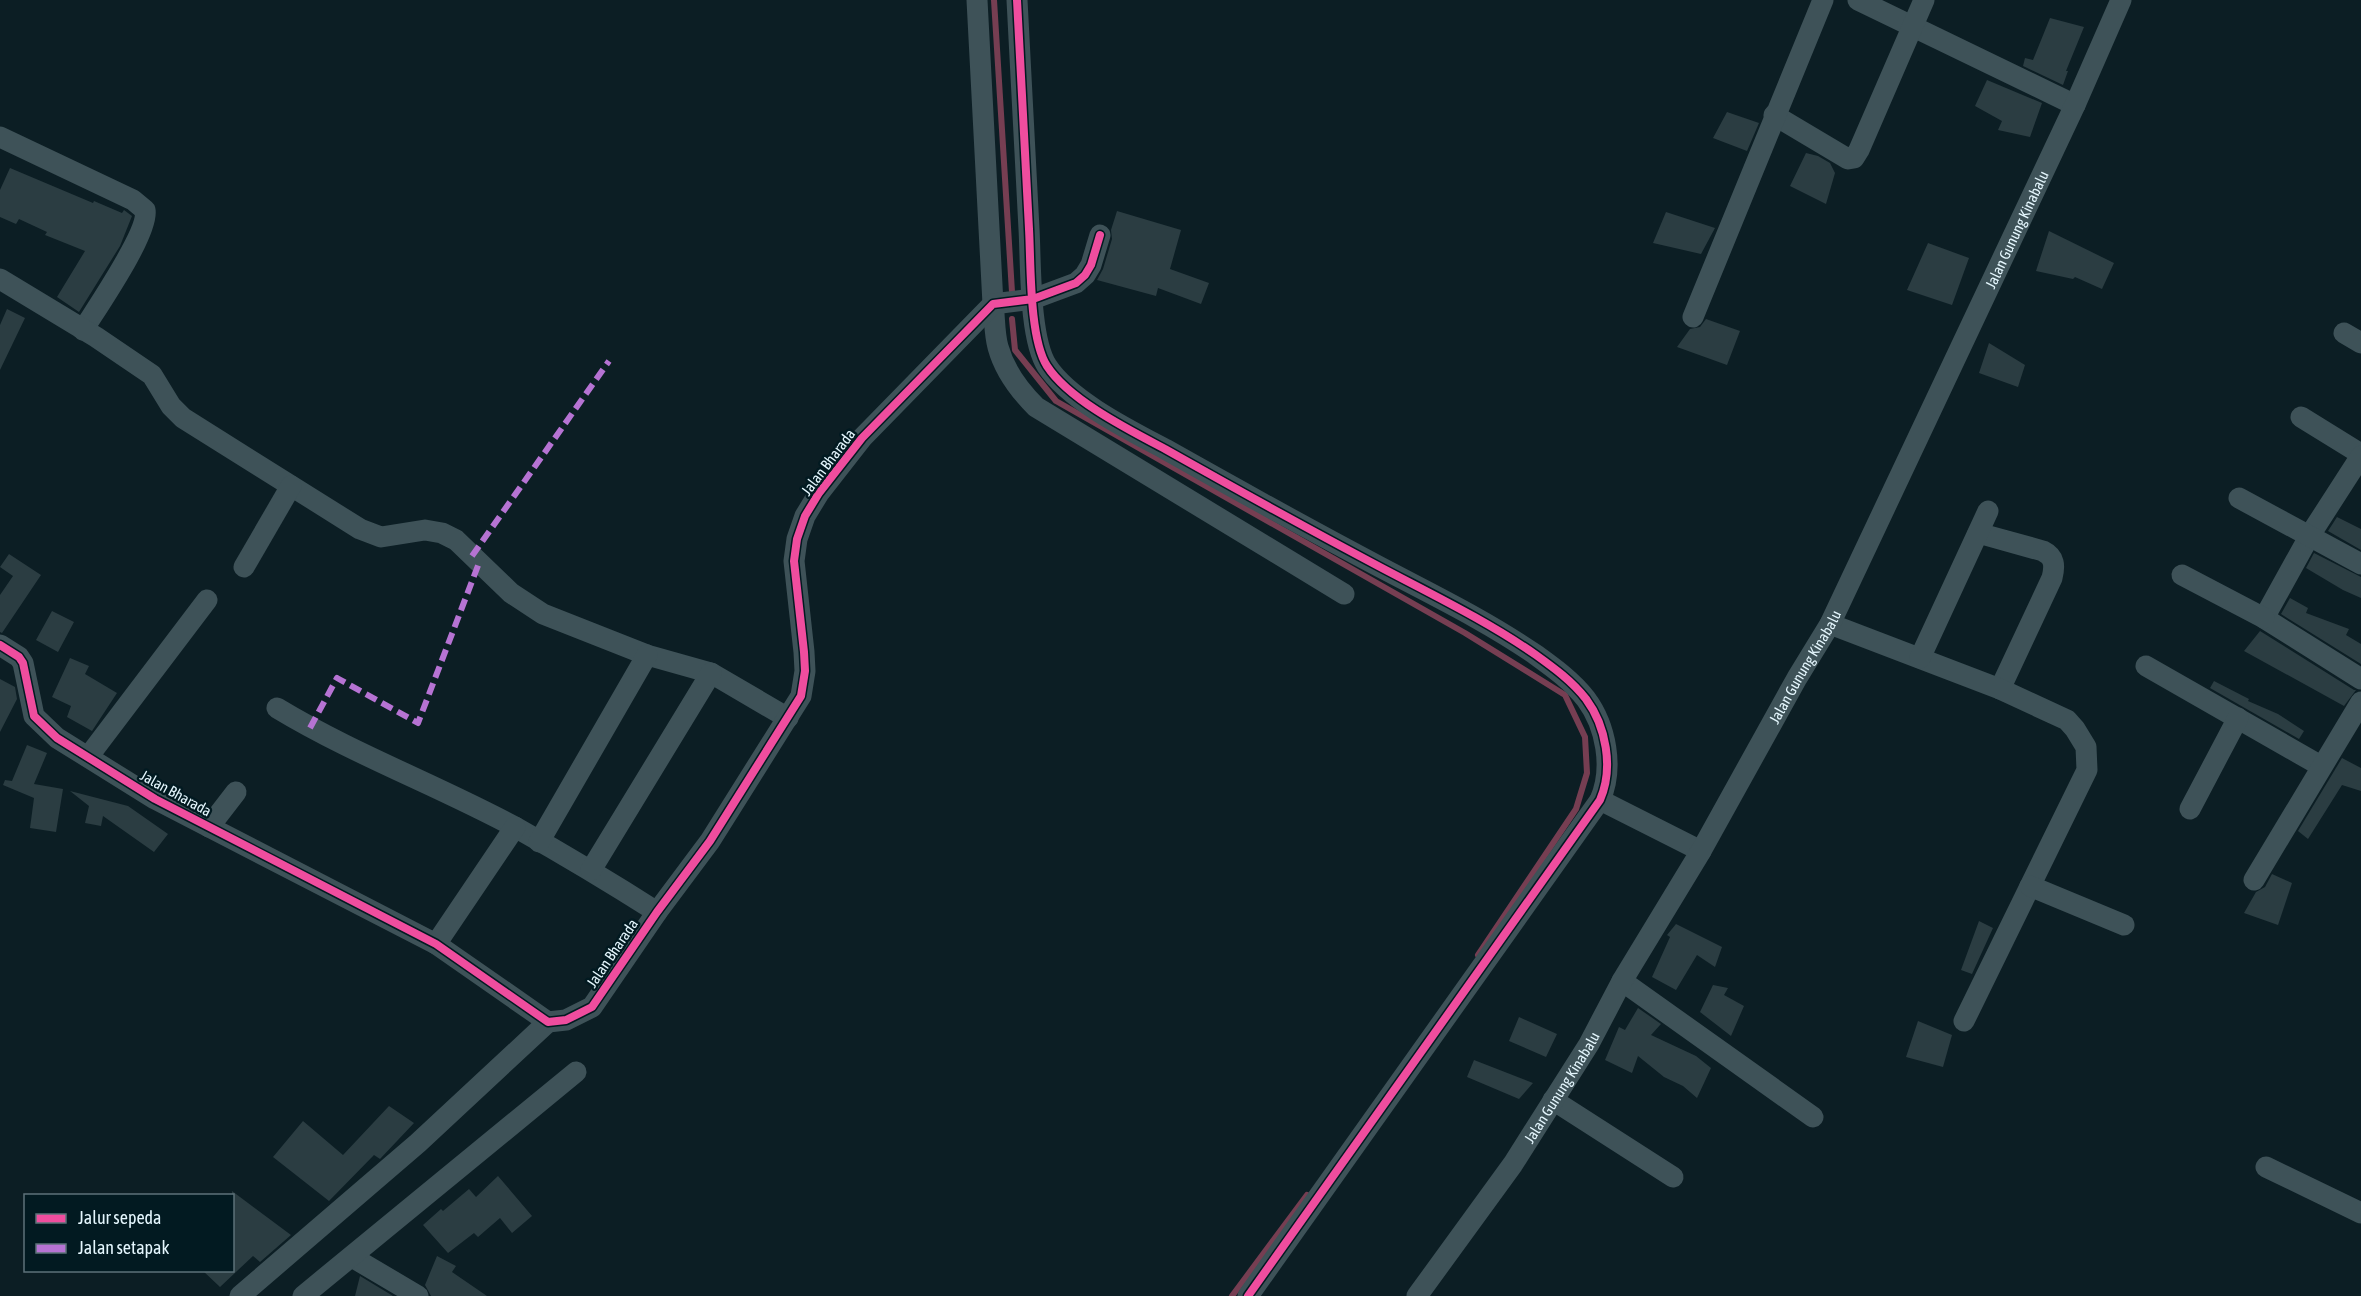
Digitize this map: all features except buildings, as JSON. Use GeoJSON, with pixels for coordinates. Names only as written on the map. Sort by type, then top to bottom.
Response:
{"type":"FeatureCollection","features":[{"type":"Feature","properties":{"kind":"street"},"geometry":{"type":"LineString","coordinates":[[977,0],[1013,301],[1036,329],[1045,364],[1053,374],[1086,403],[1137,434],[1298,524],[1501,632],[1559,672],[1585,698],[1602,733],[1608,770],[1600,800],[1248,1296]]}},
{"type":"Feature","properties":{"kind":"street"},"geometry":{"type":"LineString","coordinates":[[1017,0],[1013,301],[998,347],[1009,372],[1023,394],[1036,407],[1344,594]]}},
{"type":"Feature","properties":{"kind":"street"},"geometry":{"type":"LineString","coordinates":[[1693,317],[1823,0]]}},
{"type":"Feature","properties":{"kind":"street"},"geometry":{"type":"LineString","coordinates":[[1858,0],[2075,105]]}},
{"type":"Feature","properties":{"kind":"street"},"geometry":{"type":"LineString","coordinates":[[1774,115],[1848,159],[1854,158],[1924,0]]}},
{"type":"Feature","properties":{"kind":"street","name":"Jalan Gunung Kinabalu"},"geometry":{"type":"LineString","coordinates":[[1417,1296],[1513,1164],[1589,1044],[1622,981],[1701,851],[1797,678],[1830,624],[2075,105],[2121,0]]}},
{"type":"Feature","properties":{"kind":"street"},"geometry":{"type":"LineString","coordinates":[[0,137],[133,200],[145,210],[145,220],[124,264],[83,330]]}},
{"type":"Feature","properties":{"kind":"street"},"geometry":{"type":"LineString","coordinates":[[1013,301],[1076,283],[1091,265],[1100,235]]}},
{"type":"Feature","properties":{"kind":"street"},"geometry":{"type":"LineString","coordinates":[[0,279],[152,375],[171,406],[183,418],[360,529],[381,537],[425,530],[441,532],[456,540],[511,593],[543,614],[647,655],[711,673],[788,718]]}},
{"type":"Feature","properties":{"kind":"street","name":"Jalan Bharada"},"geometry":{"type":"LineString","coordinates":[[240,1296],[418,1143],[548,1022],[566,1020],[592,1006],[657,912],[710,841],[801,696],[805,671],[794,561],[804,516],[862,438],[1013,301]]}},
{"type":"Feature","properties":{"kind":"street"},"geometry":{"type":"LineString","coordinates":[[2264,618],[2310,535],[2361,455],[2301,417]]}},
{"type":"Feature","properties":{"kind":"street"},"geometry":{"type":"LineString","coordinates":[[244,567],[291,486]]}},
{"type":"Feature","properties":{"kind":"street"},"geometry":{"type":"LineString","coordinates":[[2239,498],[2361,564]]}},
{"type":"Feature","properties":{"kind":"street"},"geometry":{"type":"LineString","coordinates":[[1920,658],[1988,511]]}},
{"type":"Feature","properties":{"kind":"street"},"geometry":{"type":"LineString","coordinates":[[1978,533],[2043,551],[2053,559],[2052,578],[2000,689]]}},
{"type":"Feature","properties":{"kind":"street"},"geometry":{"type":"LineString","coordinates":[[2182,575],[2264,618],[2361,679]]}},
{"type":"Feature","properties":{"kind":"street"},"geometry":{"type":"LineString","coordinates":[[88,757],[207,600]]}},
{"type":"Feature","properties":{"kind":"street"},"geometry":{"type":"LineString","coordinates":[[1830,624],[2000,689],[2067,720],[2080,737],[2088,755],[2087,770],[1964,1021]]}},
{"type":"Feature","properties":{"kind":"street","name":"Jalan Bharada"},"geometry":{"type":"LineString","coordinates":[[0,645],[20,657],[34,716],[57,738],[155,799],[436,944],[548,1022]]}},
{"type":"Feature","properties":{"kind":"street"},"geometry":{"type":"LineString","coordinates":[[539,842],[647,655]]}},
{"type":"Feature","properties":{"kind":"street"},"geometry":{"type":"LineString","coordinates":[[2146,666],[2321,766]]}},
{"type":"Feature","properties":{"kind":"street"},"geometry":{"type":"LineString","coordinates":[[591,870],[711,673]]}},
{"type":"Feature","properties":{"kind":"street"},"geometry":{"type":"LineString","coordinates":[[2254,880],[2361,702]]}},
{"type":"Feature","properties":{"kind":"street"},"geometry":{"type":"LineString","coordinates":[[277,708],[310,728],[515,827],[591,870],[657,912]]}},
{"type":"Feature","properties":{"kind":"street"},"geometry":{"type":"LineString","coordinates":[[2190,809],[2238,718]]}},
{"type":"Feature","properties":{"kind":"street"},"geometry":{"type":"LineString","coordinates":[[209,827],[236,792]]}},
{"type":"Feature","properties":{"kind":"street"},"geometry":{"type":"LineString","coordinates":[[1600,800],[1701,851]]}},
{"type":"Feature","properties":{"kind":"street"},"geometry":{"type":"LineString","coordinates":[[436,944],[515,827]]}},
{"type":"Feature","properties":{"kind":"street"},"geometry":{"type":"LineString","coordinates":[[2030,886],[2124,925]]}},
{"type":"Feature","properties":{"kind":"street"},"geometry":{"type":"LineString","coordinates":[[1622,981],[1813,1117]]}},
{"type":"Feature","properties":{"kind":"street"},"geometry":{"type":"LineString","coordinates":[[303,1296],[576,1072]]}},
{"type":"Feature","properties":{"kind":"street"},"geometry":{"type":"LineString","coordinates":[[1553,1100],[1673,1177]]}},
{"type":"Feature","properties":{"kind":"street"},"geometry":{"type":"LineString","coordinates":[[2266,1167],[2361,1213]]}},
{"type":"Feature","properties":{"kind":"street"},"geometry":{"type":"LineString","coordinates":[[352,1257],[418,1296]]}},
{"type":"Feature","properties":{"kind":"waterway"},"geometry":{"type":"LineString","coordinates":[[994,0],[1012,292]]}},
{"type":"Feature","properties":{"kind":"waterway"},"geometry":{"type":"LineString","coordinates":[[1012,319],[1015,350],[1056,401],[1465,633],[1565,695],[1585,737],[1587,773],[1576,809],[1478,955]]}},
{"type":"Feature","properties":{"kind":"waterway"},"geometry":{"type":"LineString","coordinates":[[1232,1296],[1307,1195]]}},
{"type":"Feature","properties":{"kind":"marked path"},"geometry":{"type":"LineString","coordinates":[[472,556],[609,361]]}},
{"type":"Feature","properties":{"kind":"marked path"},"geometry":{"type":"LineString","coordinates":[[310,728],[337,678],[418,723],[479,563]]}},
{"type":"Feature","properties":{"kind":"cycle path"},"geometry":{"type":"LineString","coordinates":[[1017,0],[1034,319],[1041,353],[1057,379],[1085,402],[1118,423],[1460,609],[1536,655],[1581,692],[1599,722],[1606,748],[1607,775],[1600,800],[1248,1296]]}},
{"type":"Feature","properties":{"kind":"cycle path"},"geometry":{"type":"LineString","coordinates":[[0,645],[19,657],[23,663],[34,716],[57,738],[155,799],[436,944],[548,1022],[566,1020],[592,1007],[657,912],[710,841],[801,696],[805,671],[794,561],[797,539],[805,516],[819,493],[862,438],[993,304],[1033,299],[1076,283],[1091,265],[1100,235]]}}]}
